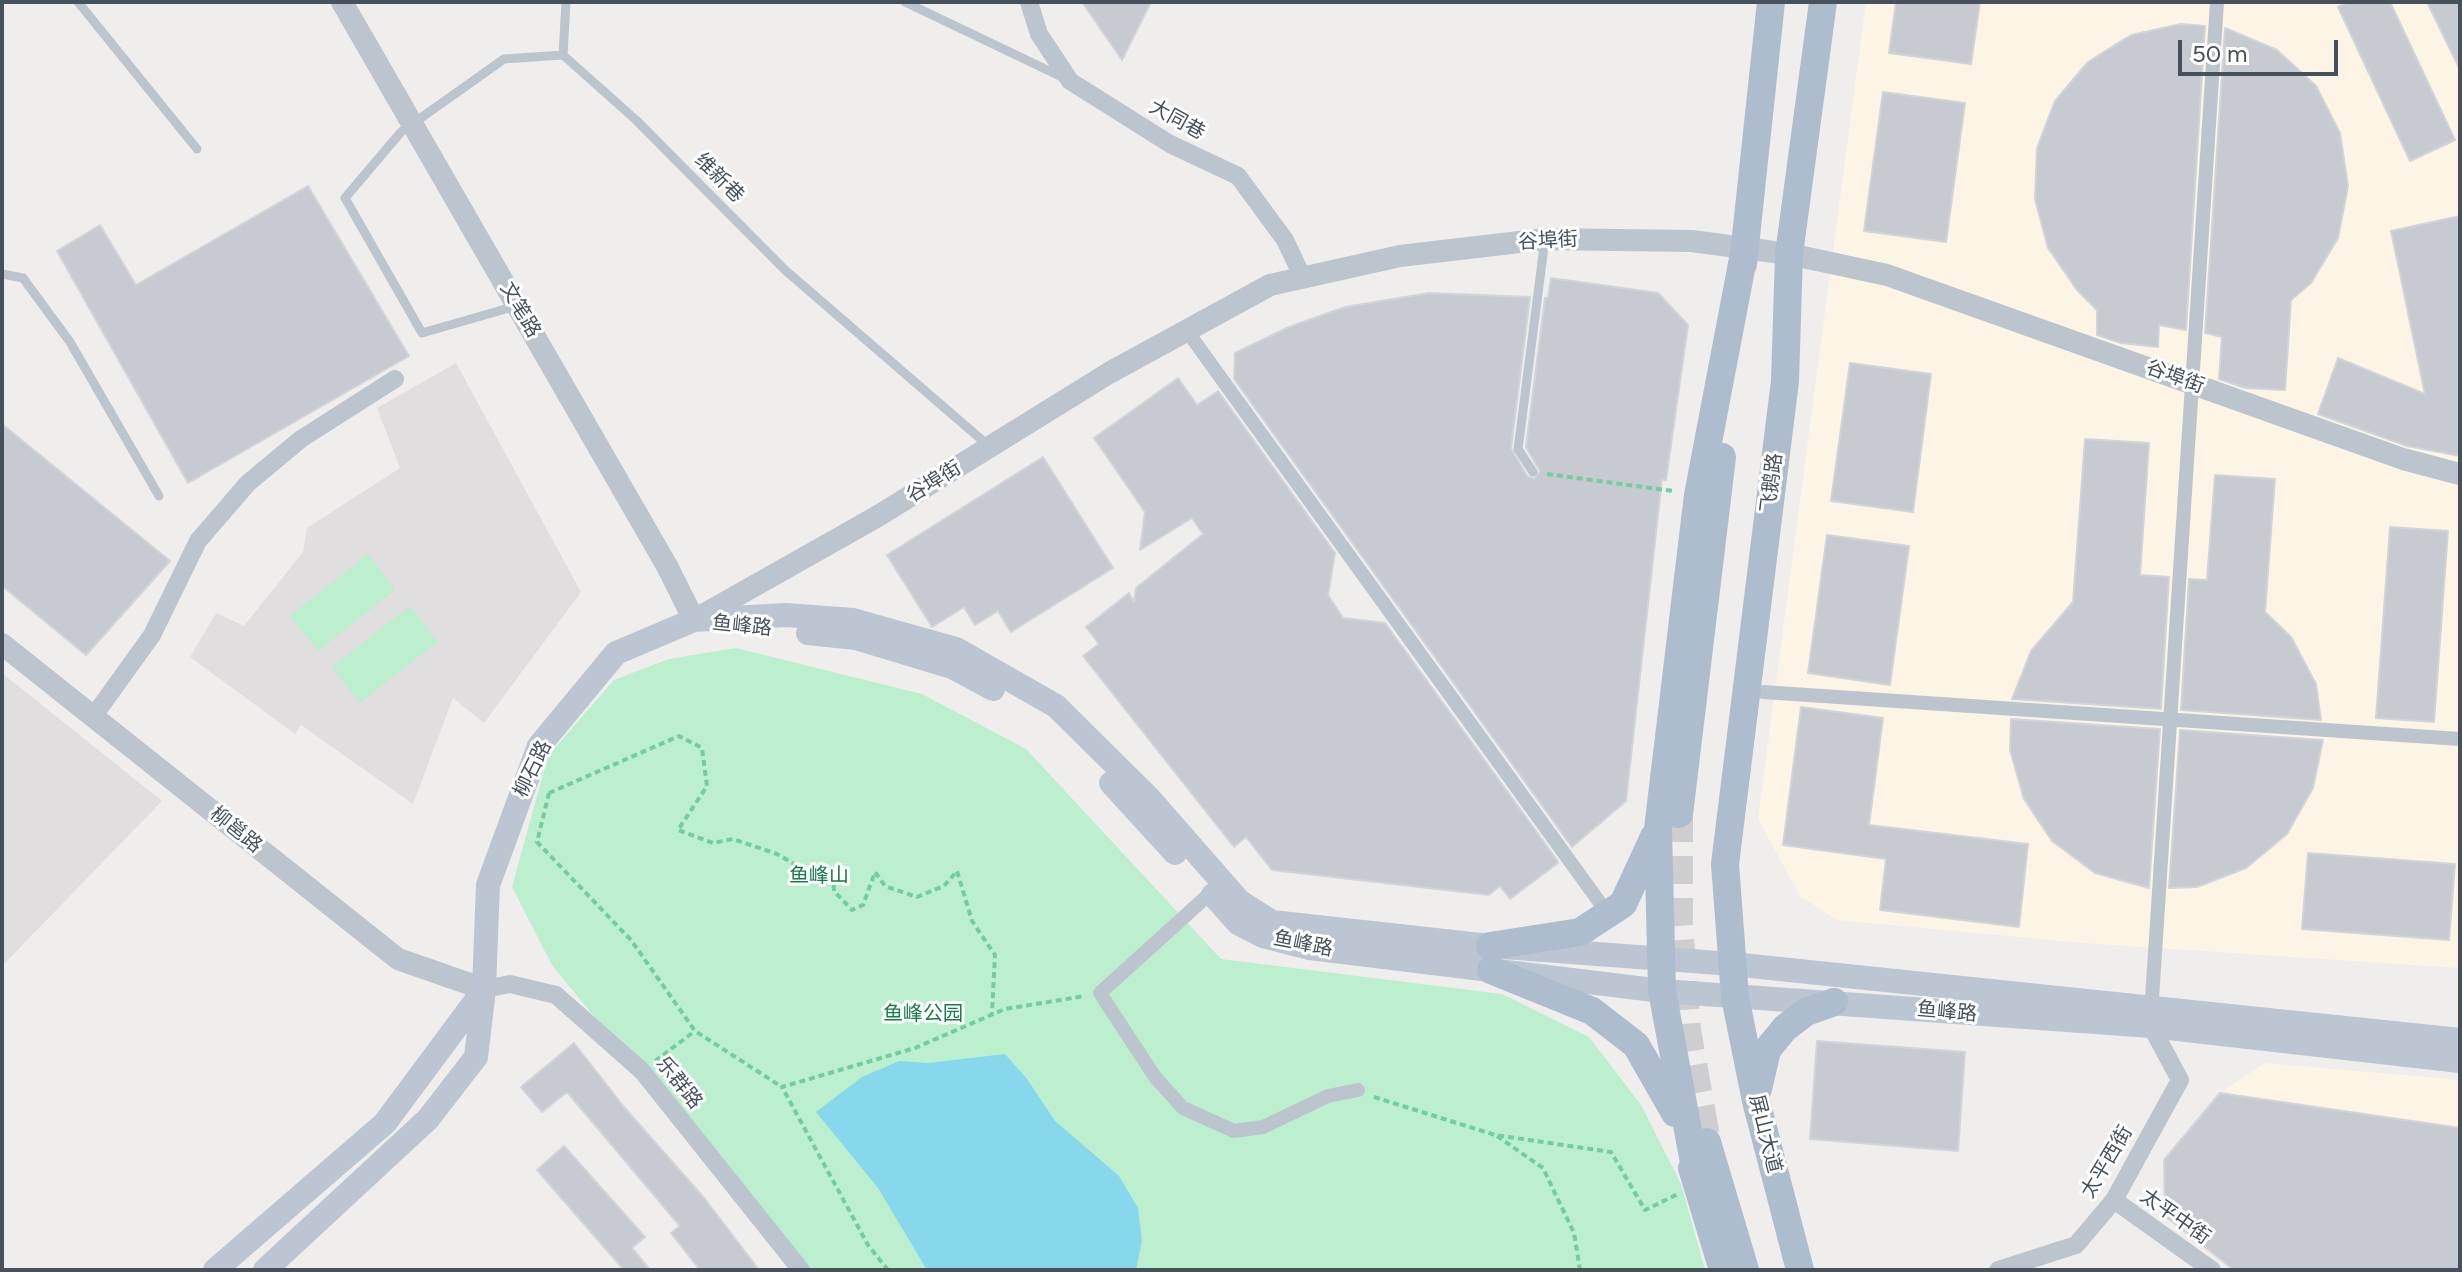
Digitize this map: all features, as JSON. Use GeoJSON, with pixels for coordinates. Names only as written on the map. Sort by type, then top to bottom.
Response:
{"type":"FeatureCollection","features":[{"type":"Feature","properties":{"kind":"main road"},"geometry":{"type":"LineString","coordinates":[[1491,958],[1580,932],[1623,904],[1669,821],[1745,248],[1771,2]]}},
{"type":"Feature","properties":{"kind":"main road","name":"飞鹅路"},"geometry":{"type":"LineString","coordinates":[[1735,997],[1725,864],[1785,381],[1789,254],[1823,2]]}},
{"type":"Feature","properties":{"kind":"main road"},"geometry":{"type":"LineString","coordinates":[[1698,1184],[1662,991],[1661,959],[1669,821],[1698,495],[1745,248]]}},
{"type":"Feature","properties":{"kind":"main road","name":"鱼峰路"},"geometry":{"type":"LineString","coordinates":[[694,620],[856,638],[952,667],[1043,715],[1216,887],[1238,923],[1263,936],[1310,948],[1491,958],[1661,959],[1732,964],[2151,1017],[2460,1061]]}},
{"type":"Feature","properties":{"kind":"main road","name":"柳石路"},"geometry":{"type":"LineString","coordinates":[[265,1270],[428,1119],[476,1057],[484,989],[488,885],[524,779],[539,746],[616,653],[694,620]]}},
{"type":"Feature","properties":{"kind":"main road"},"geometry":{"type":"LineString","coordinates":[[1491,958],[1592,1011],[1636,1045],[1671,1101],[1723,1270]]}},
{"type":"Feature","properties":{"kind":"main road","name":"鱼峰路"},"geometry":{"type":"LineString","coordinates":[[1491,958],[1662,991],[2151,1017],[2460,1040]]}},
{"type":"Feature","properties":{"kind":"main road"},"geometry":{"type":"LineString","coordinates":[[215,1270],[385,1123],[484,989]]}},
{"type":"Feature","properties":{"kind":"main road","name":"屏山大道"},"geometry":{"type":"LineString","coordinates":[[1735,997],[1756,1101],[1800,1270]]}},
{"type":"Feature","properties":{"kind":"main road"},"geometry":{"type":"LineString","coordinates":[[1756,1101],[1767,1050],[1806,1012],[1834,1002]]}},
{"type":"Feature","properties":{"kind":"main road"},"geometry":{"type":"LineString","coordinates":[[1707,1142],[1745,1270]]}},
{"type":"Feature","properties":{"kind":"street","name":"文笔路"},"geometry":{"type":"LineString","coordinates":[[342,2],[407,128],[517,305],[667,566],[694,620]]}},
{"type":"Feature","properties":{"kind":"street","name":"大同巷"},"geometry":{"type":"LineString","coordinates":[[1029,2],[1039,34],[1070,81],[1170,144],[1238,176],[1285,240],[1303,278]]}},
{"type":"Feature","properties":{"kind":"street"},"geometry":{"type":"LineString","coordinates":[[2151,1017],[2217,2]]}},
{"type":"Feature","properties":{"kind":"street","name":"谷埠街"},"geometry":{"type":"LineString","coordinates":[[694,620],[878,516],[1109,373],[1270,285],[1400,256],[1545,239],[1692,241],[1789,254],[1887,275],[2403,459],[2460,474]]}},
{"type":"Feature","properties":{"kind":"street"},"geometry":{"type":"LineString","coordinates":[[1187,331],[1608,914]]}},
{"type":"Feature","properties":{"kind":"street"},"geometry":{"type":"LineString","coordinates":[[93,717],[152,635],[198,541],[248,483],[301,439],[395,379]]}},
{"type":"Feature","properties":{"kind":"street","name":"柳邕路"},"geometry":{"type":"LineString","coordinates":[[2,644],[398,959],[484,989]]}},
{"type":"Feature","properties":{"kind":"street"},"geometry":{"type":"LineString","coordinates":[[1763,692],[2460,739]]}},
{"type":"Feature","properties":{"kind":"street"},"geometry":{"type":"LineString","coordinates":[[1216,887],[1100,993],[1155,1077],[1183,1108],[1234,1131],[1263,1127],[1328,1096],[1358,1090]]}},
{"type":"Feature","properties":{"kind":"street","name":"乐群路"},"geometry":{"type":"LineString","coordinates":[[484,989],[510,984],[556,995],[642,1071],[801,1270]]}},
{"type":"Feature","properties":{"kind":"street","name":"太平西街"},"geometry":{"type":"LineString","coordinates":[[1998,1270],[2076,1245],[2114,1200],[2180,1080],[2151,1017]]}},
{"type":"Feature","properties":{"kind":"street","name":"太平中街"},"geometry":{"type":"LineString","coordinates":[[2114,1200],[2212,1270]]}},
{"type":"Feature","properties":{"kind":"lane"},"geometry":{"type":"LineString","coordinates":[[78,2],[197,149]]}},
{"type":"Feature","properties":{"kind":"lane"},"geometry":{"type":"LineString","coordinates":[[517,305],[422,333],[345,198],[407,128],[504,59],[563,55],[566,2]]}},
{"type":"Feature","properties":{"kind":"lane"},"geometry":{"type":"LineString","coordinates":[[905,2],[1070,81]]}},
{"type":"Feature","properties":{"kind":"lane","name":"维新巷"},"geometry":{"type":"LineString","coordinates":[[563,55],[636,120],[785,270],[990,447]]}},
{"type":"Feature","properties":{"kind":"lane"},"geometry":{"type":"LineString","coordinates":[[1533,472],[1518,449],[1545,239]]}},
{"type":"Feature","properties":{"kind":"lane"},"geometry":{"type":"LineString","coordinates":[[2,274],[23,278],[70,342],[159,496]]}},
{"type":"Feature","properties":{"kind":"path"},"geometry":{"type":"LineString","coordinates":[[1533,472],[1698,495]]}},
{"type":"Feature","properties":{"kind":"path"},"geometry":{"type":"LineString","coordinates":[[549,793],[679,736],[702,748],[707,786],[678,830],[713,843],[733,839],[777,854],[803,869],[833,868],[834,891],[852,910],[863,905],[875,872],[885,886],[917,897],[944,886],[957,871],[972,921],[995,955],[992,1014]]}},
{"type":"Feature","properties":{"kind":"path"},"geometry":{"type":"LineString","coordinates":[[524,779],[549,793]]}},
{"type":"Feature","properties":{"kind":"path"},"geometry":{"type":"LineString","coordinates":[[549,793],[537,842],[631,940],[695,1031],[782,1087],[868,1245],[888,1270]]}},
{"type":"Feature","properties":{"kind":"path"},"geometry":{"type":"LineString","coordinates":[[782,1087],[915,1048],[1005,1009],[1100,993]]}},
{"type":"Feature","properties":{"kind":"path"},"geometry":{"type":"LineString","coordinates":[[642,1071],[695,1031]]}},
{"type":"Feature","properties":{"kind":"path"},"geometry":{"type":"LineString","coordinates":[[1358,1090],[1385,1102],[1495,1135],[1611,1152],[1645,1210],[1698,1184]]}},
{"type":"Feature","properties":{"kind":"path"},"geometry":{"type":"LineString","coordinates":[[1495,1135],[1543,1168],[1574,1233],[1580,1270]]}},
{"type":"Feature","properties":{"kind":"shaded area"},"geometry":{"type":"Polygon","coordinates":[[[1866,2],[2460,2],[2460,968],[2083,943],[1837,920],[1800,896],[1758,819],[1866,2]]]}},
{"type":"Feature","properties":{"kind":"shaded area"},"geometry":{"type":"Polygon","coordinates":[[[456,363],[581,592],[484,723],[453,698],[413,804],[301,725],[295,734],[190,657],[216,613],[244,626],[303,552],[307,528],[400,468],[377,408],[456,363]]]}},
{"type":"Feature","properties":{"kind":"shaded area"},"geometry":{"type":"Polygon","coordinates":[[[2,673],[162,801],[2,966],[2,673]]]}},
{"type":"Feature","properties":{"kind":"shaded area"},"geometry":{"type":"Polygon","coordinates":[[[2265,1063],[2460,1080],[2460,1270],[2234,1270],[2165,1216],[2164,1160],[2220,1093],[2265,1063]]]}},
{"type":"Feature","properties":{"kind":"green space"},"geometry":{"type":"Polygon","coordinates":[[[368,554],[395,590],[318,651],[290,616],[368,554]]]}},
{"type":"Feature","properties":{"kind":"green space"},"geometry":{"type":"Polygon","coordinates":[[[410,606],[437,642],[360,703],[332,667],[410,606]]]}},
{"type":"Feature","properties":{"kind":"green space","name":"鱼峰公园"},"geometry":{"type":"Polygon","coordinates":[[[736,648],[922,694],[1026,749],[1221,959],[1502,994],[1589,1037],[1641,1105],[1681,1184],[1705,1270],[801,1270],[552,965],[512,887],[548,756],[614,680],[669,659],[736,648]]]}},
{"type":"Feature","properties":{"kind":"water"},"geometry":{"type":"Polygon","coordinates":[[[1005,1054],[1027,1079],[1055,1121],[1119,1176],[1138,1208],[1142,1241],[1136,1270],[927,1270],[878,1188],[816,1112],[862,1077],[899,1061],[928,1063],[1005,1054]]]}},
{"type":"Feature","properties":{"kind":"building"},"geometry":{"type":"Polygon","coordinates":[[[1082,2],[1151,2],[1122,60],[1082,2]]]}},
{"type":"Feature","properties":{"kind":"building"},"geometry":{"type":"Polygon","coordinates":[[[1896,2],[1980,2],[1971,64],[1889,53],[1896,2]]]}},
{"type":"Feature","properties":{"kind":"building"},"geometry":{"type":"Polygon","coordinates":[[[2349,2],[2390,2],[2455,140],[2410,161],[2338,7],[2349,2]]]}},
{"type":"Feature","properties":{"kind":"building"},"geometry":{"type":"Polygon","coordinates":[[[2427,2],[2460,2],[2460,70],[2427,2]]]}},
{"type":"Feature","properties":{"kind":"building"},"geometry":{"type":"Polygon","coordinates":[[[2181,24],[2205,26],[2186,330],[2159,325],[2158,347],[2121,343],[2097,335],[2097,310],[2077,290],[2048,248],[2035,199],[2037,148],[2055,101],[2088,62],[2131,35],[2181,24]]]}},
{"type":"Feature","properties":{"kind":"building"},"geometry":{"type":"Polygon","coordinates":[[[2225,28],[2277,50],[2316,86],[2340,133],[2348,186],[2338,238],[2311,283],[2291,300],[2285,390],[2245,388],[2219,379],[2222,337],[2205,333],[2225,28]]]}},
{"type":"Feature","properties":{"kind":"building"},"geometry":{"type":"Polygon","coordinates":[[[1883,92],[1965,103],[1946,242],[1864,231],[1883,92]]]}},
{"type":"Feature","properties":{"kind":"building"},"geometry":{"type":"Polygon","coordinates":[[[308,186],[409,356],[188,483],[57,251],[100,225],[136,285],[308,186]]]}},
{"type":"Feature","properties":{"kind":"building"},"geometry":{"type":"Polygon","coordinates":[[[2460,216],[2460,456],[2407,446],[2318,414],[2338,358],[2425,394],[2391,231],[2460,216]]]}},
{"type":"Feature","properties":{"kind":"building"},"geometry":{"type":"Polygon","coordinates":[[[1551,278],[1658,293],[1688,325],[1666,480],[1662,479],[1626,801],[1572,847],[1234,379],[1235,353],[1289,327],[1345,307],[1429,293],[1530,297],[1511,448],[1527,476],[1534,479],[1540,471],[1526,447],[1545,298],[1548,298],[1551,278]]]}},
{"type":"Feature","properties":{"kind":"building"},"geometry":{"type":"Polygon","coordinates":[[[1850,363],[1931,374],[1913,512],[1831,501],[1850,363]]]}},
{"type":"Feature","properties":{"kind":"building"},"geometry":{"type":"Polygon","coordinates":[[[1178,378],[1197,405],[1218,391],[1335,553],[1328,595],[1343,618],[1385,623],[1557,860],[1558,863],[1510,899],[1500,886],[1489,895],[1272,870],[1246,837],[1234,847],[1083,656],[1099,644],[1086,627],[1129,593],[1134,602],[1136,588],[1203,534],[1192,518],[1140,550],[1145,512],[1094,438],[1178,378]]]}},
{"type":"Feature","properties":{"kind":"building"},"geometry":{"type":"Polygon","coordinates":[[[2,424],[170,561],[86,655],[2,586],[2,424]]]}},
{"type":"Feature","properties":{"kind":"building"},"geometry":{"type":"Polygon","coordinates":[[[2085,439],[2149,443],[2140,575],[2169,577],[2161,709],[2012,699],[2031,651],[2073,602],[2085,439]]]}},
{"type":"Feature","properties":{"kind":"building"},"geometry":{"type":"Polygon","coordinates":[[[1043,457],[1113,568],[1011,632],[998,611],[975,625],[964,607],[932,627],[887,555],[1043,457]]]}},
{"type":"Feature","properties":{"kind":"building"},"geometry":{"type":"Polygon","coordinates":[[[2215,475],[2275,479],[2265,612],[2291,637],[2316,684],[2321,720],[2181,710],[2189,579],[2207,580],[2215,475]]]}},
{"type":"Feature","properties":{"kind":"building"},"geometry":{"type":"Polygon","coordinates":[[[2390,527],[2448,531],[2434,722],[2376,718],[2390,527]]]}},
{"type":"Feature","properties":{"kind":"building"},"geometry":{"type":"Polygon","coordinates":[[[1827,535],[1909,546],[1890,685],[1808,673],[1827,535]]]}},
{"type":"Feature","properties":{"kind":"building"},"geometry":{"type":"Polygon","coordinates":[[[1801,707],[1883,718],[1869,825],[2028,844],[2019,927],[1880,910],[1886,859],[1783,845],[1801,707]]]}},
{"type":"Feature","properties":{"kind":"building"},"geometry":{"type":"Polygon","coordinates":[[[2011,719],[2160,729],[2149,888],[2095,873],[2052,841],[2024,799],[2010,750],[2011,719]]]}},
{"type":"Feature","properties":{"kind":"building"},"geometry":{"type":"Polygon","coordinates":[[[2180,730],[2323,740],[2313,788],[2287,834],[2246,868],[2197,887],[2169,888],[2180,730]]]}},
{"type":"Feature","properties":{"kind":"building"},"geometry":{"type":"Polygon","coordinates":[[[2308,853],[2455,864],[2449,940],[2302,929],[2308,853]]]}},
{"type":"Feature","properties":{"kind":"building"},"geometry":{"type":"Polygon","coordinates":[[[1817,1041],[1965,1052],[1958,1151],[1810,1139],[1817,1041]]]}},
{"type":"Feature","properties":{"kind":"building"},"geometry":{"type":"Polygon","coordinates":[[[574,1043],[624,1107],[705,1199],[759,1270],[700,1270],[671,1233],[680,1226],[567,1092],[542,1112],[521,1087],[574,1043]]]}},
{"type":"Feature","properties":{"kind":"building"},"geometry":{"type":"Polygon","coordinates":[[[2220,1093],[2460,1128],[2460,1270],[2234,1270],[2165,1216],[2164,1160],[2220,1093]]]}},
{"type":"Feature","properties":{"kind":"building"},"geometry":{"type":"Polygon","coordinates":[[[564,1146],[645,1237],[632,1248],[650,1270],[624,1270],[537,1170],[564,1146]]]}},
{"type":"Feature","properties":{"kind":"tunnel"},"geometry":{"type":"LineString","coordinates":[[1679,814],[1679,925],[1687,1030],[1707,1142]]}},
{"type":"Feature","properties":{"kind":"park label","name":"鱼峰山"},"geometry":{"type":"Point","coordinates":[819,876]}}]}
